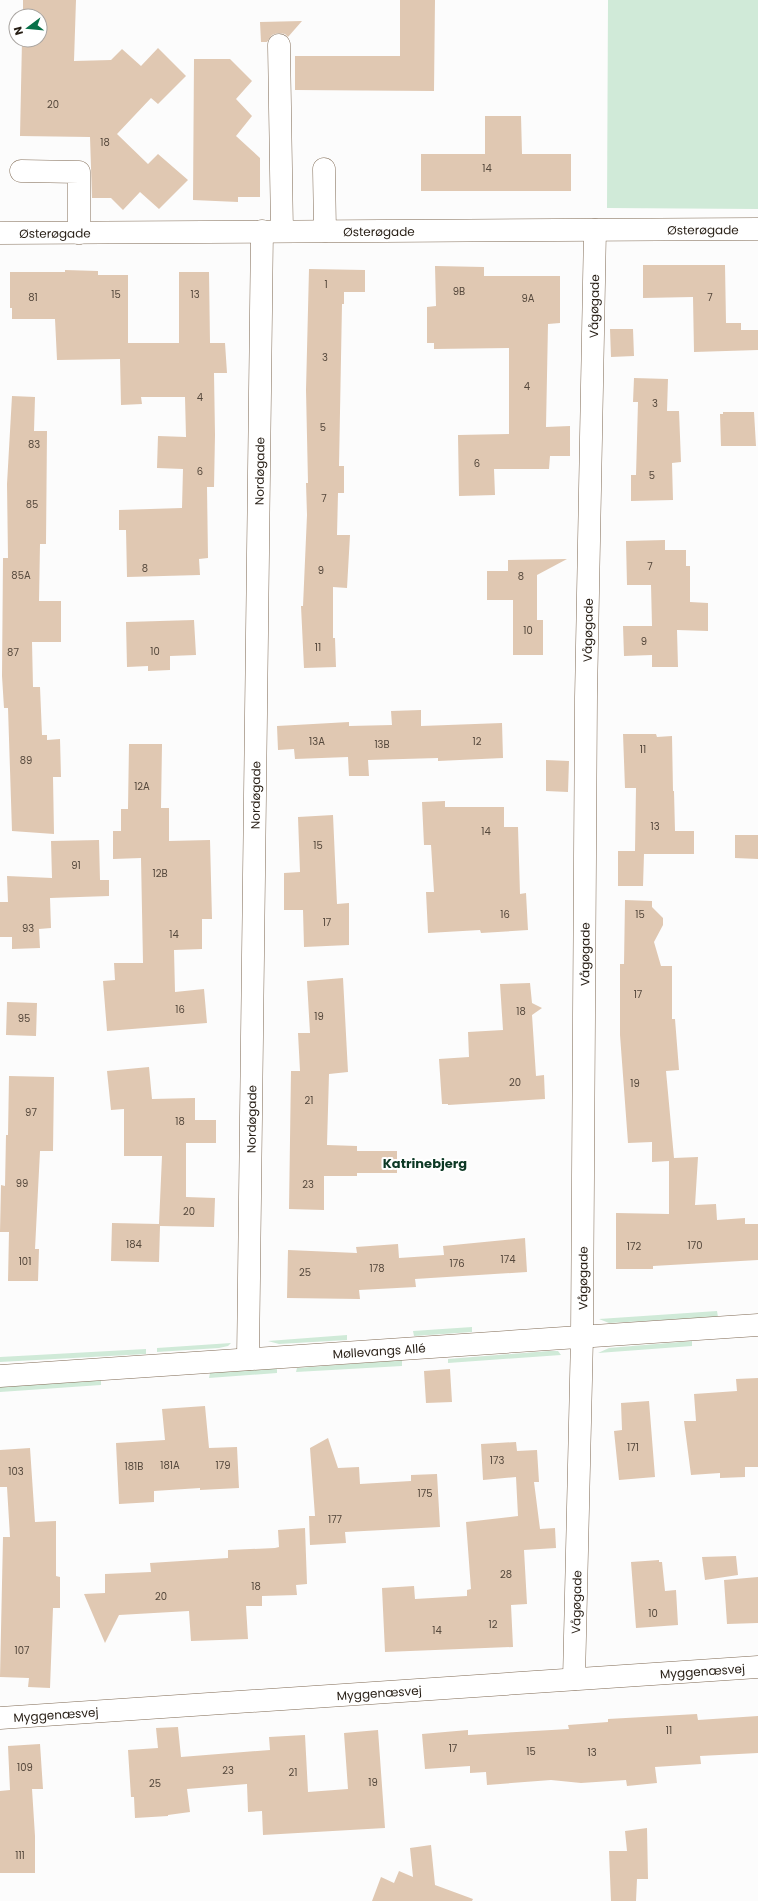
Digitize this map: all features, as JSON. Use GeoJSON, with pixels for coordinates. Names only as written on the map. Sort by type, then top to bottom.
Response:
{"type":"FeatureCollection","features":[{"type":"Feature","properties":{"kind":"street","name":"Nordøgade"},"geometry":{"type":"LineString","coordinates":[[248,1360],[272,231],[280,45]]}},
{"type":"Feature","properties":{"kind":"street"},"geometry":{"type":"LineString","coordinates":[[324,169],[325,231]]}},
{"type":"Feature","properties":{"kind":"street"},"geometry":{"type":"LineString","coordinates":[[21,170],[79,172],[79,233]]}},
{"type":"Feature","properties":{"kind":"street","name":"Østerøgade"},"geometry":{"type":"LineString","coordinates":[[0,233],[758,229]]}},
{"type":"Feature","properties":{"kind":"street","name":"Vågøgade"},"geometry":{"type":"LineString","coordinates":[[574,1679],[582,1337],[586,705],[595,230]]}},
{"type":"Feature","properties":{"kind":"street","name":"Møllevangs Allé"},"geometry":{"type":"LineString","coordinates":[[0,1376],[758,1325]]}},
{"type":"Feature","properties":{"kind":"street","name":"Myggenæsvej"},"geometry":{"type":"LineString","coordinates":[[0,1718],[758,1667]]}},
{"type":"Feature","properties":{"kind":"green space"},"geometry":{"type":"Polygon","coordinates":[[[608,0],[758,0],[758,209],[607,208],[608,0]]]}},
{"type":"Feature","properties":{"kind":"green space"},"geometry":{"type":"Polygon","coordinates":[[[717,1311],[718,1317],[609,1323],[599,1319],[717,1311]]]}},
{"type":"Feature","properties":{"kind":"green space"},"geometry":{"type":"Polygon","coordinates":[[[472,1327],[472,1332],[414,1336],[413,1331],[472,1327]]]}},
{"type":"Feature","properties":{"kind":"green space"},"geometry":{"type":"Polygon","coordinates":[[[347,1335],[347,1340],[279,1344],[268,1341],[347,1335]]]}},
{"type":"Feature","properties":{"kind":"green space"},"geometry":{"type":"Polygon","coordinates":[[[692,1341],[692,1346],[598,1353],[609,1348],[692,1341]]]}},
{"type":"Feature","properties":{"kind":"green space"},"geometry":{"type":"Polygon","coordinates":[[[231,1343],[228,1346],[219,1348],[157,1352],[157,1348],[231,1343]]]}},
{"type":"Feature","properties":{"kind":"green space"},"geometry":{"type":"Polygon","coordinates":[[[146,1349],[146,1354],[0,1362],[0,1357],[146,1349]]]}},
{"type":"Feature","properties":{"kind":"green space"},"geometry":{"type":"Polygon","coordinates":[[[558,1351],[561,1355],[448,1363],[448,1359],[558,1351]]]}},
{"type":"Feature","properties":{"kind":"green space"},"geometry":{"type":"Polygon","coordinates":[[[402,1360],[402,1366],[296,1372],[297,1368],[402,1360]]]}},
{"type":"Feature","properties":{"kind":"green space"},"geometry":{"type":"Polygon","coordinates":[[[277,1368],[277,1373],[209,1378],[210,1373],[277,1368]]]}},
{"type":"Feature","properties":{"kind":"green space"},"geometry":{"type":"Polygon","coordinates":[[[101,1380],[101,1385],[0,1392],[0,1387],[101,1380]]]}},
{"type":"Feature","properties":{"kind":"building"},"geometry":{"type":"Polygon","coordinates":[[[23,0],[76,0],[74,61],[111,60],[122,49],[141,66],[158,48],[186,76],[158,104],[151,98],[117,134],[148,164],[158,154],[188,180],[159,209],[140,192],[123,210],[111,198],[92,198],[90,137],[20,136],[22,48],[48,48],[48,8],[23,8],[23,0]]]}},
{"type":"Feature","properties":{"kind":"building"},"geometry":{"type":"Polygon","coordinates":[[[400,0],[435,0],[434,91],[295,90],[295,56],[400,56],[400,0]]]}},
{"type":"Feature","properties":{"kind":"building"},"geometry":{"type":"Polygon","coordinates":[[[302,21],[288,37],[285,34],[278,33],[272,35],[267,42],[261,42],[260,22],[302,21]]]}},
{"type":"Feature","properties":{"kind":"building"},"geometry":{"type":"Polygon","coordinates":[[[194,59],[230,59],[252,81],[236,99],[252,116],[236,136],[260,158],[260,197],[238,197],[238,202],[193,200],[194,59]]]}},
{"type":"Feature","properties":{"kind":"building"},"geometry":{"type":"Polygon","coordinates":[[[485,116],[521,116],[522,154],[571,154],[571,191],[421,191],[421,154],[485,154],[485,116]]]}},
{"type":"Feature","properties":{"kind":"building"},"geometry":{"type":"Polygon","coordinates":[[[643,265],[725,265],[726,323],[741,323],[741,330],[758,330],[758,350],[694,352],[693,297],[643,298],[643,265]]]}},
{"type":"Feature","properties":{"kind":"building"},"geometry":{"type":"Polygon","coordinates":[[[435,266],[484,267],[484,276],[560,276],[560,323],[548,324],[546,427],[570,426],[570,456],[550,456],[549,469],[494,469],[495,495],[459,496],[458,435],[509,434],[509,348],[434,349],[434,343],[427,343],[427,307],[436,306],[435,266]]]}},
{"type":"Feature","properties":{"kind":"building"},"geometry":{"type":"Polygon","coordinates":[[[309,269],[365,270],[365,292],[344,292],[344,304],[342,304],[339,466],[344,466],[344,493],[338,493],[337,535],[350,535],[347,588],[333,587],[333,638],[335,638],[336,667],[304,668],[301,606],[303,606],[307,515],[306,483],[308,483],[306,390],[309,269]]]}},
{"type":"Feature","properties":{"kind":"building"},"geometry":{"type":"Polygon","coordinates":[[[65,270],[98,271],[98,275],[128,275],[128,343],[179,343],[179,272],[209,272],[210,343],[225,343],[227,373],[214,373],[214,487],[207,487],[208,558],[199,559],[200,575],[127,577],[126,530],[119,530],[119,510],[182,508],[183,469],[157,468],[158,436],[186,437],[185,397],[141,397],[142,404],[121,405],[120,359],[57,360],[55,319],[12,319],[12,308],[10,308],[10,272],[65,272],[65,270]]]}},
{"type":"Feature","properties":{"kind":"building"},"geometry":{"type":"Polygon","coordinates":[[[610,329],[633,329],[634,356],[611,357],[610,329]]]}},
{"type":"Feature","properties":{"kind":"building"},"geometry":{"type":"Polygon","coordinates":[[[634,378],[668,379],[667,411],[679,411],[681,462],[672,463],[673,500],[631,501],[631,475],[636,475],[638,402],[633,402],[634,378]]]}},
{"type":"Feature","properties":{"kind":"building"},"geometry":{"type":"Polygon","coordinates":[[[12,396],[35,397],[34,431],[47,431],[46,544],[40,544],[39,601],[61,601],[61,642],[32,642],[33,687],[40,687],[42,735],[47,735],[47,740],[60,739],[61,777],[53,777],[54,834],[12,831],[8,708],[4,708],[2,676],[3,558],[8,558],[7,484],[12,396]]]}},
{"type":"Feature","properties":{"kind":"building"},"geometry":{"type":"Polygon","coordinates":[[[723,412],[754,412],[756,446],[721,446],[720,414],[723,414],[723,412]]]}},
{"type":"Feature","properties":{"kind":"building"},"geometry":{"type":"Polygon","coordinates":[[[665,540],[665,550],[686,550],[686,566],[690,566],[690,602],[708,603],[708,631],[677,630],[678,667],[652,667],[652,655],[624,656],[623,626],[652,626],[651,585],[627,585],[626,541],[665,540]]]}},
{"type":"Feature","properties":{"kind":"building"},"geometry":{"type":"Polygon","coordinates":[[[567,559],[537,575],[537,620],[543,620],[543,655],[513,655],[513,600],[487,600],[487,571],[508,571],[508,560],[567,559]]]}},
{"type":"Feature","properties":{"kind":"building"},"geometry":{"type":"Polygon","coordinates":[[[194,620],[196,655],[170,656],[170,670],[148,671],[148,666],[127,667],[126,622],[194,620]]]}},
{"type":"Feature","properties":{"kind":"building"},"geometry":{"type":"Polygon","coordinates":[[[421,710],[421,726],[502,723],[503,758],[438,761],[438,758],[368,760],[369,776],[349,776],[348,757],[295,759],[294,749],[278,750],[277,726],[349,722],[349,726],[392,725],[391,711],[421,710]]]}},
{"type":"Feature","properties":{"kind":"building"},"geometry":{"type":"Polygon","coordinates":[[[623,734],[656,734],[657,737],[672,736],[675,831],[694,831],[694,854],[644,854],[643,886],[618,886],[618,851],[635,851],[636,788],[625,788],[623,734]]]}},
{"type":"Feature","properties":{"kind":"building"},"geometry":{"type":"Polygon","coordinates":[[[129,744],[162,744],[161,808],[169,808],[169,841],[210,840],[212,919],[202,919],[202,949],[174,950],[175,992],[204,989],[207,1023],[107,1031],[103,981],[115,980],[114,963],[143,963],[141,858],[113,859],[113,831],[121,831],[121,809],[128,809],[129,744]]]}},
{"type":"Feature","properties":{"kind":"building"},"geometry":{"type":"Polygon","coordinates":[[[546,760],[569,761],[568,792],[546,791],[546,760]]]}},
{"type":"Feature","properties":{"kind":"building"},"geometry":{"type":"Polygon","coordinates":[[[445,801],[445,807],[504,807],[504,827],[518,827],[520,894],[526,893],[528,930],[481,933],[480,930],[428,933],[426,892],[434,892],[431,845],[424,845],[422,802],[445,801]]]}},
{"type":"Feature","properties":{"kind":"building"},"geometry":{"type":"Polygon","coordinates":[[[333,815],[337,904],[349,903],[349,945],[304,947],[303,910],[284,910],[284,873],[300,872],[298,817],[333,815]]]}},
{"type":"Feature","properties":{"kind":"building"},"geometry":{"type":"Polygon","coordinates":[[[735,835],[758,835],[758,859],[735,858],[735,835]]]}},
{"type":"Feature","properties":{"kind":"building"},"geometry":{"type":"Polygon","coordinates":[[[99,840],[100,880],[109,880],[109,896],[50,898],[51,928],[39,929],[40,948],[12,949],[12,937],[0,937],[0,902],[8,902],[7,876],[52,878],[51,841],[99,840]]]}},
{"type":"Feature","properties":{"kind":"building"},"geometry":{"type":"Polygon","coordinates":[[[625,900],[652,901],[652,907],[663,918],[663,925],[654,942],[661,966],[672,966],[672,1019],[675,1019],[679,1070],[666,1071],[674,1158],[698,1157],[695,1205],[716,1204],[717,1220],[745,1218],[745,1224],[758,1224],[758,1260],[653,1266],[653,1269],[616,1269],[616,1213],[669,1214],[669,1161],[652,1162],[652,1142],[628,1143],[620,1035],[620,964],[624,964],[625,900]]]}},
{"type":"Feature","properties":{"kind":"building"},"geometry":{"type":"Polygon","coordinates":[[[343,978],[348,1072],[329,1074],[327,1145],[357,1146],[357,1151],[397,1151],[397,1173],[357,1173],[357,1176],[324,1176],[324,1210],[289,1209],[291,1071],[300,1071],[298,1033],[310,1033],[307,981],[343,978]]]}},
{"type":"Feature","properties":{"kind":"building"},"geometry":{"type":"Polygon","coordinates":[[[530,983],[532,1003],[542,1008],[532,1015],[536,1076],[544,1075],[545,1099],[448,1105],[442,1104],[439,1059],[469,1057],[468,1032],[503,1030],[500,984],[530,983]]]}},
{"type":"Feature","properties":{"kind":"building"},"geometry":{"type":"Polygon","coordinates":[[[7,1002],[37,1003],[36,1036],[6,1035],[7,1002]]]}},
{"type":"Feature","properties":{"kind":"building"},"geometry":{"type":"Polygon","coordinates":[[[149,1067],[152,1099],[195,1098],[195,1120],[216,1120],[216,1143],[186,1143],[186,1197],[215,1198],[214,1227],[160,1226],[159,1262],[111,1261],[112,1223],[159,1224],[162,1156],[124,1156],[124,1109],[111,1110],[107,1071],[149,1067]]]}},
{"type":"Feature","properties":{"kind":"building"},"geometry":{"type":"Polygon","coordinates":[[[9,1076],[54,1077],[53,1151],[40,1151],[35,1249],[39,1249],[38,1281],[8,1281],[9,1232],[0,1232],[1,1185],[5,1186],[6,1135],[8,1135],[9,1076]]]}},
{"type":"Feature","properties":{"kind":"building"},"geometry":{"type":"Polygon","coordinates":[[[525,1238],[527,1272],[415,1279],[416,1287],[359,1290],[360,1299],[287,1298],[288,1250],[357,1253],[356,1247],[398,1244],[399,1258],[444,1255],[443,1246],[525,1238]]]}},
{"type":"Feature","properties":{"kind":"building"},"geometry":{"type":"Polygon","coordinates":[[[450,1369],[452,1402],[426,1403],[424,1371],[450,1369]]]}},
{"type":"Feature","properties":{"kind":"building"},"geometry":{"type":"Polygon","coordinates":[[[758,1378],[758,1467],[745,1467],[745,1477],[720,1478],[720,1473],[691,1475],[684,1421],[696,1421],[694,1394],[737,1391],[736,1379],[758,1378]]]}},
{"type":"Feature","properties":{"kind":"building"},"geometry":{"type":"Polygon","coordinates":[[[649,1401],[655,1477],[619,1480],[614,1431],[622,1430],[621,1403],[649,1401]]]}},
{"type":"Feature","properties":{"kind":"building"},"geometry":{"type":"Polygon","coordinates":[[[205,1406],[209,1448],[237,1447],[239,1488],[200,1490],[200,1488],[154,1491],[154,1502],[119,1504],[116,1443],[165,1440],[162,1409],[205,1406]]]}},
{"type":"Feature","properties":{"kind":"building"},"geometry":{"type":"Polygon","coordinates":[[[328,1438],[338,1468],[359,1467],[360,1484],[411,1481],[411,1475],[437,1474],[440,1527],[345,1532],[346,1543],[310,1545],[309,1516],[315,1516],[310,1448],[328,1438]]]}},
{"type":"Feature","properties":{"kind":"building"},"geometry":{"type":"Polygon","coordinates":[[[516,1442],[517,1451],[537,1450],[539,1482],[534,1482],[540,1529],[555,1528],[556,1548],[524,1550],[527,1604],[511,1605],[513,1647],[385,1652],[382,1588],[414,1586],[415,1599],[467,1596],[467,1590],[471,1589],[466,1522],[518,1516],[516,1477],[483,1480],[481,1444],[516,1442]]]}},
{"type":"Feature","properties":{"kind":"building"},"geometry":{"type":"Polygon","coordinates":[[[30,1448],[35,1522],[56,1521],[56,1576],[60,1577],[60,1608],[53,1608],[50,1688],[28,1687],[29,1678],[0,1677],[3,1537],[10,1537],[7,1487],[0,1487],[0,1450],[30,1448]]]}},
{"type":"Feature","properties":{"kind":"building"},"geometry":{"type":"Polygon","coordinates":[[[305,1528],[307,1584],[296,1585],[297,1595],[262,1596],[262,1606],[246,1606],[248,1639],[191,1641],[189,1611],[119,1615],[105,1643],[84,1594],[105,1593],[105,1574],[151,1572],[150,1563],[228,1558],[228,1550],[275,1548],[279,1547],[278,1530],[305,1528]]]}},
{"type":"Feature","properties":{"kind":"building"},"geometry":{"type":"Polygon","coordinates":[[[736,1556],[738,1575],[705,1580],[702,1557],[736,1556]]]}},
{"type":"Feature","properties":{"kind":"building"},"geometry":{"type":"Polygon","coordinates":[[[659,1560],[659,1562],[662,1562],[665,1591],[676,1590],[678,1625],[636,1628],[631,1562],[659,1560]]]}},
{"type":"Feature","properties":{"kind":"building"},"geometry":{"type":"Polygon","coordinates":[[[758,1577],[758,1623],[727,1624],[724,1580],[758,1577]]]}},
{"type":"Feature","properties":{"kind":"building"},"geometry":{"type":"Polygon","coordinates":[[[697,1714],[698,1720],[758,1716],[758,1753],[700,1756],[701,1764],[655,1767],[657,1783],[627,1786],[626,1780],[581,1783],[551,1780],[487,1785],[486,1772],[470,1773],[470,1766],[425,1769],[422,1734],[468,1730],[468,1735],[569,1729],[568,1725],[608,1722],[608,1719],[697,1714]]]}},
{"type":"Feature","properties":{"kind":"building"},"geometry":{"type":"Polygon","coordinates":[[[178,1727],[181,1757],[270,1750],[269,1737],[305,1735],[308,1792],[348,1789],[344,1733],[378,1730],[385,1828],[263,1835],[262,1811],[248,1812],[247,1784],[187,1789],[190,1812],[168,1816],[135,1818],[134,1797],[131,1797],[128,1750],[158,1748],[156,1728],[178,1727]]]}},
{"type":"Feature","properties":{"kind":"building"},"geometry":{"type":"Polygon","coordinates":[[[40,1744],[43,1789],[32,1789],[35,1836],[35,1873],[0,1873],[0,1791],[10,1790],[8,1746],[40,1744]]]}},
{"type":"Feature","properties":{"kind":"building"},"geometry":{"type":"Polygon","coordinates":[[[647,1828],[648,1879],[637,1879],[636,1901],[611,1901],[609,1851],[627,1851],[625,1831],[647,1828]]]}},
{"type":"Feature","properties":{"kind":"building"},"geometry":{"type":"Polygon","coordinates":[[[431,1845],[435,1885],[473,1899],[472,1901],[372,1901],[381,1877],[394,1883],[399,1871],[413,1877],[410,1848],[431,1845]]]}},
{"type":"Feature","properties":{"kind":"district","name":"Katrinebjerg"},"geometry":{"type":"Point","coordinates":[425,1163]}}]}
